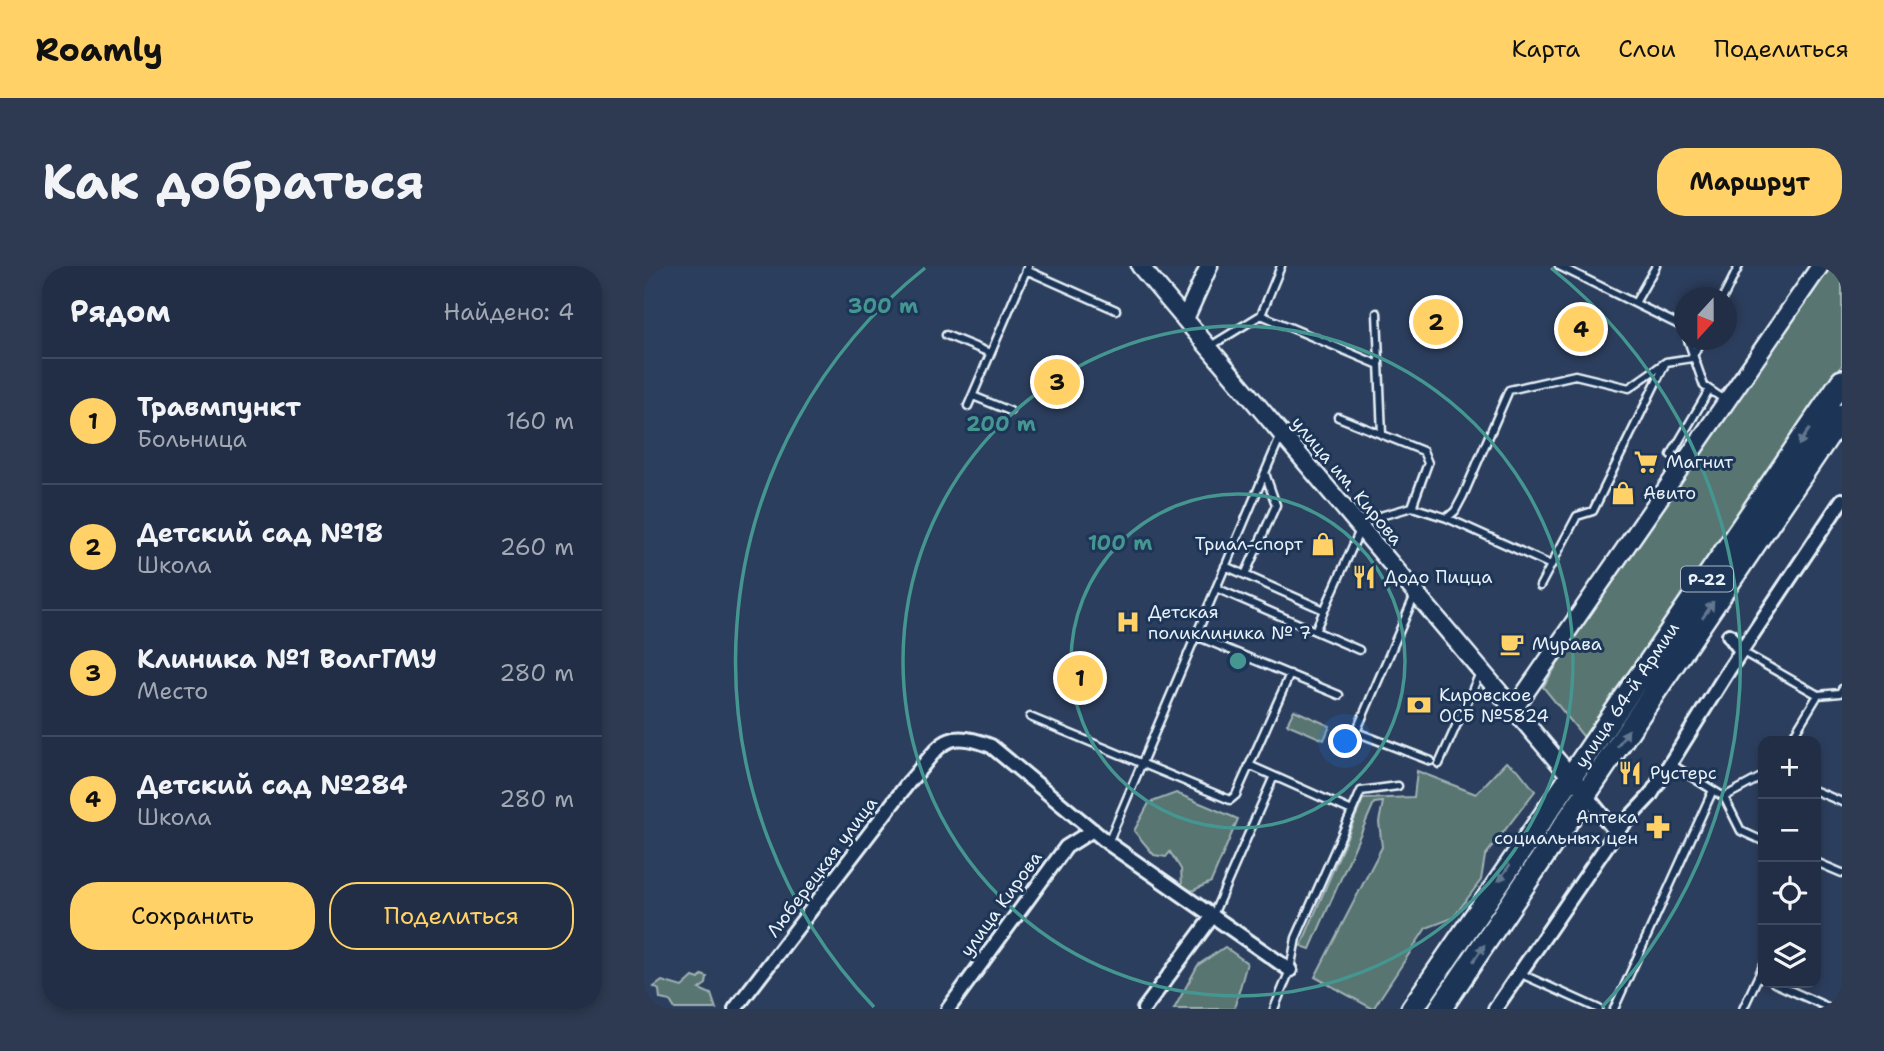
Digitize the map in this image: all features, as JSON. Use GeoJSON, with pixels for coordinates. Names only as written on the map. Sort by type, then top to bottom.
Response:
{"type":"FeatureCollection","features":[{"type":"Feature","properties":{"kind":"highway","name":"улица 64-й Армии"},"geometry":{"type":"LineString","coordinates":[[1412,1009],[1842,381]]}},
{"type":"Feature","properties":{"kind":"highway","name":"улица 64-й Армии"},"geometry":{"type":"LineString","coordinates":[[1440,1009],[1840,423]]}},
{"type":"Feature","properties":{"kind":"main road"},"geometry":{"type":"LineString","coordinates":[[1185,319],[1209,266]]}},
{"type":"Feature","properties":{"kind":"main road"},"geometry":{"type":"LineString","coordinates":[[1514,709],[1820,266]]}},
{"type":"Feature","properties":{"kind":"main road","name":"улица им. Кирова"},"geometry":{"type":"LineString","coordinates":[[1148,270],[1185,319],[1585,794]]}},
{"type":"Feature","properties":{"kind":"street"},"geometry":{"type":"LineString","coordinates":[[1495,1009],[1616,832],[1650,796],[1741,651],[1842,500]]}},
{"type":"Feature","properties":{"kind":"street"},"geometry":{"type":"LineString","coordinates":[[1729,635],[1741,651]]}},
{"type":"Feature","properties":{"kind":"street","name":"Люберецкая улица"},"geometry":{"type":"LineString","coordinates":[[735,1009],[939,747],[953,737],[970,737],[991,746],[1093,830]]}},
{"type":"Feature","properties":{"kind":"street"},"geometry":{"type":"LineString","coordinates":[[1585,794],[1616,832]]}},
{"type":"Feature","properties":{"kind":"street"},"geometry":{"type":"LineString","coordinates":[[1093,830],[1290,970]]}},
{"type":"Feature","properties":{"kind":"street","name":"улица Кирова"},"geometry":{"type":"LineString","coordinates":[[948,1009],[1066,847],[1093,830]]}},
{"type":"Feature","properties":{"kind":"street"},"geometry":{"type":"LineString","coordinates":[[1144,1009],[1212,917]]}},
{"type":"Feature","properties":{"kind":"lane"},"geometry":{"type":"LineString","coordinates":[[1209,347],[1261,314],[1281,266]]}},
{"type":"Feature","properties":{"kind":"lane"},"geometry":{"type":"LineString","coordinates":[[1559,266],[1674,322]]}},
{"type":"Feature","properties":{"kind":"lane"},"geometry":{"type":"LineString","coordinates":[[1635,303],[1656,266]]}},
{"type":"Feature","properties":{"kind":"lane"},"geometry":{"type":"LineString","coordinates":[[1728,287],[1739,266]]}},
{"type":"Feature","properties":{"kind":"lane"},"geometry":{"type":"LineString","coordinates":[[968,406],[1027,268],[1116,310]]}},
{"type":"Feature","properties":{"kind":"lane"},"geometry":{"type":"LineString","coordinates":[[1377,313],[1382,435]]}},
{"type":"Feature","properties":{"kind":"lane"},"geometry":{"type":"LineString","coordinates":[[1261,314],[1379,365]]}},
{"type":"Feature","properties":{"kind":"lane"},"geometry":{"type":"LineString","coordinates":[[946,335],[990,353]]}},
{"type":"Feature","properties":{"kind":"lane"},"geometry":{"type":"LineString","coordinates":[[1690,350],[1704,386],[1727,401]]}},
{"type":"Feature","properties":{"kind":"lane"},"geometry":{"type":"LineString","coordinates":[[1692,358],[1696,350]]}},
{"type":"Feature","properties":{"kind":"lane"},"geometry":{"type":"LineString","coordinates":[[1447,519],[1463,496],[1509,390],[1575,375],[1629,388],[1666,362],[1692,358]]}},
{"type":"Feature","properties":{"kind":"lane"},"geometry":{"type":"LineString","coordinates":[[1540,586],[1577,516],[1593,511],[1666,362]]}},
{"type":"Feature","properties":{"kind":"lane"},"geometry":{"type":"LineString","coordinates":[[1671,455],[1709,390]]}},
{"type":"Feature","properties":{"kind":"lane"},"geometry":{"type":"LineString","coordinates":[[972,396],[1010,411]]}},
{"type":"Feature","properties":{"kind":"lane"},"geometry":{"type":"LineString","coordinates":[[1338,417],[1423,451],[1428,463],[1412,507]]}},
{"type":"Feature","properties":{"kind":"lane"},"geometry":{"type":"LineString","coordinates":[[1108,843],[1282,433]]}},
{"type":"Feature","properties":{"kind":"lane"},"geometry":{"type":"LineString","coordinates":[[1245,575],[1276,505],[1265,473]]}},
{"type":"Feature","properties":{"kind":"lane"},"geometry":{"type":"LineString","coordinates":[[1315,631],[1359,525],[1412,507],[1447,519],[1551,565]]}},
{"type":"Feature","properties":{"kind":"lane"},"geometry":{"type":"LineString","coordinates":[[1225,566],[1324,610]]}},
{"type":"Feature","properties":{"kind":"lane"},"geometry":{"type":"LineString","coordinates":[[1216,588],[1359,650]]}},
{"type":"Feature","properties":{"kind":"lane"},"geometry":{"type":"LineString","coordinates":[[1416,593],[1356,732],[1431,761]]}},
{"type":"Feature","properties":{"kind":"lane"},"geometry":{"type":"LineString","coordinates":[[1196,636],[1339,695]]}},
{"type":"Feature","properties":{"kind":"lane"},"geometry":{"type":"LineString","coordinates":[[1741,651],[1818,695],[1840,694],[1842,689]]}},
{"type":"Feature","properties":{"kind":"lane"},"geometry":{"type":"LineString","coordinates":[[1439,764],[1481,670]]}},
{"type":"Feature","properties":{"kind":"lane"},"geometry":{"type":"LineString","coordinates":[[1030,717],[1230,800],[1236,795],[1290,674]]}},
{"type":"Feature","properties":{"kind":"lane"},"geometry":{"type":"LineString","coordinates":[[1793,736],[1818,695]]}},
{"type":"Feature","properties":{"kind":"lane"},"geometry":{"type":"LineString","coordinates":[[1670,764],[1724,797],[1741,831],[1758,839]]}},
{"type":"Feature","properties":{"kind":"lane"},"geometry":{"type":"LineString","coordinates":[[1249,765],[1352,811]]}},
{"type":"Feature","properties":{"kind":"lane"},"geometry":{"type":"LineString","coordinates":[[1212,917],[1274,776]]}},
{"type":"Feature","properties":{"kind":"lane"},"geometry":{"type":"LineString","coordinates":[[1724,797],[1758,779]]}},
{"type":"Feature","properties":{"kind":"lane"},"geometry":{"type":"LineString","coordinates":[[1274,1009],[1290,970],[1296,938],[1364,789],[1398,786]]}},
{"type":"Feature","properties":{"kind":"lane"},"geometry":{"type":"LineString","coordinates":[[1614,1009],[1713,790]]}},
{"type":"Feature","properties":{"kind":"lane"},"geometry":{"type":"LineString","coordinates":[[1821,793],[1842,802]]}},
{"type":"Feature","properties":{"kind":"lane"},"geometry":{"type":"LineString","coordinates":[[1821,865],[1842,873]]}},
{"type":"Feature","properties":{"kind":"lane"},"geometry":{"type":"LineString","coordinates":[[1519,973],[1599,1009]]}},
{"type":"Feature","properties":{"kind":"lane"},"geometry":{"type":"LineString","coordinates":[[1743,1009],[1758,982]]}},
{"type":"Feature","properties":{"kind":"lane"},"geometry":{"type":"LineString","coordinates":[[1785,988],[1832,1009]]}},
{"type":"Feature","properties":{"kind":"green space"},"geometry":{"type":"Polygon","coordinates":[[[1828,266],[1842,266],[1842,365],[1587,741],[1543,687],[1604,592],[1828,266]]]}},
{"type":"Feature","properties":{"kind":"green space"},"geometry":{"type":"Polygon","coordinates":[[[1294,710],[1330,726],[1324,740],[1287,724],[1294,710]]]}},
{"type":"Feature","properties":{"kind":"green space"},"geometry":{"type":"Polygon","coordinates":[[[1506,762],[1519,771],[1535,791],[1485,856],[1481,880],[1453,918],[1426,928],[1373,1009],[1315,977],[1382,847],[1379,822],[1383,802],[1374,803],[1310,949],[1301,946],[1363,799],[1414,797],[1417,771],[1476,794],[1506,762]]]}},
{"type":"Feature","properties":{"kind":"green space"},"geometry":{"type":"Polygon","coordinates":[[[1176,793],[1238,819],[1211,882],[1192,891],[1182,886],[1181,869],[1170,852],[1166,857],[1154,855],[1134,831],[1149,803],[1176,793]]]}},
{"type":"Feature","properties":{"kind":"green space"},"geometry":{"type":"Polygon","coordinates":[[[1225,947],[1247,963],[1234,1009],[1174,1009],[1198,965],[1225,947]]]}},
{"type":"Feature","properties":{"kind":"green space"},"geometry":{"type":"Polygon","coordinates":[[[702,975],[707,977],[706,984],[699,989],[711,994],[716,1009],[675,1009],[670,1001],[660,999],[659,990],[654,987],[662,981],[682,987],[693,977],[699,979],[702,975]]]}},
{"type":"Feature","properties":{"kind":"place","name":"Детский сад №18"},"geometry":{"type":"Point","coordinates":[1436,322]}},
{"type":"Feature","properties":{"kind":"place","name":"Детский сад №284"},"geometry":{"type":"Point","coordinates":[1581,329]}},
{"type":"Feature","properties":{"kind":"place","name":"Клиника №1 ВолгГМУ"},"geometry":{"type":"Point","coordinates":[1057,382]}},
{"type":"Feature","properties":{"kind":"place","name":"Магнит"},"geometry":{"type":"Point","coordinates":[1646,462]}},
{"type":"Feature","properties":{"kind":"place","name":"Авито"},"geometry":{"type":"Point","coordinates":[1623,493]}},
{"type":"Feature","properties":{"kind":"place","name":"Триал-спорт"},"geometry":{"type":"Point","coordinates":[1323,544]}},
{"type":"Feature","properties":{"kind":"place","name":"Додо Пицца"},"geometry":{"type":"Point","coordinates":[1364,577]}},
{"type":"Feature","properties":{"kind":"place","name":"Детская поликлиника № 7"},"geometry":{"type":"Point","coordinates":[1128,622]}},
{"type":"Feature","properties":{"kind":"place","name":"Мурава"},"geometry":{"type":"Point","coordinates":[1512,644]}},
{"type":"Feature","properties":{"kind":"place","name":"Травмпункт"},"geometry":{"type":"Point","coordinates":[1080,678]}},
{"type":"Feature","properties":{"kind":"place","name":"Кировское ОСБ №5824"},"geometry":{"type":"Point","coordinates":[1419,705]}},
{"type":"Feature","properties":{"kind":"place","name":"Рустерс"},"geometry":{"type":"Point","coordinates":[1630,773]}},
{"type":"Feature","properties":{"kind":"place","name":"Аптека социальных цен"},"geometry":{"type":"Point","coordinates":[1658,827]}}]}
